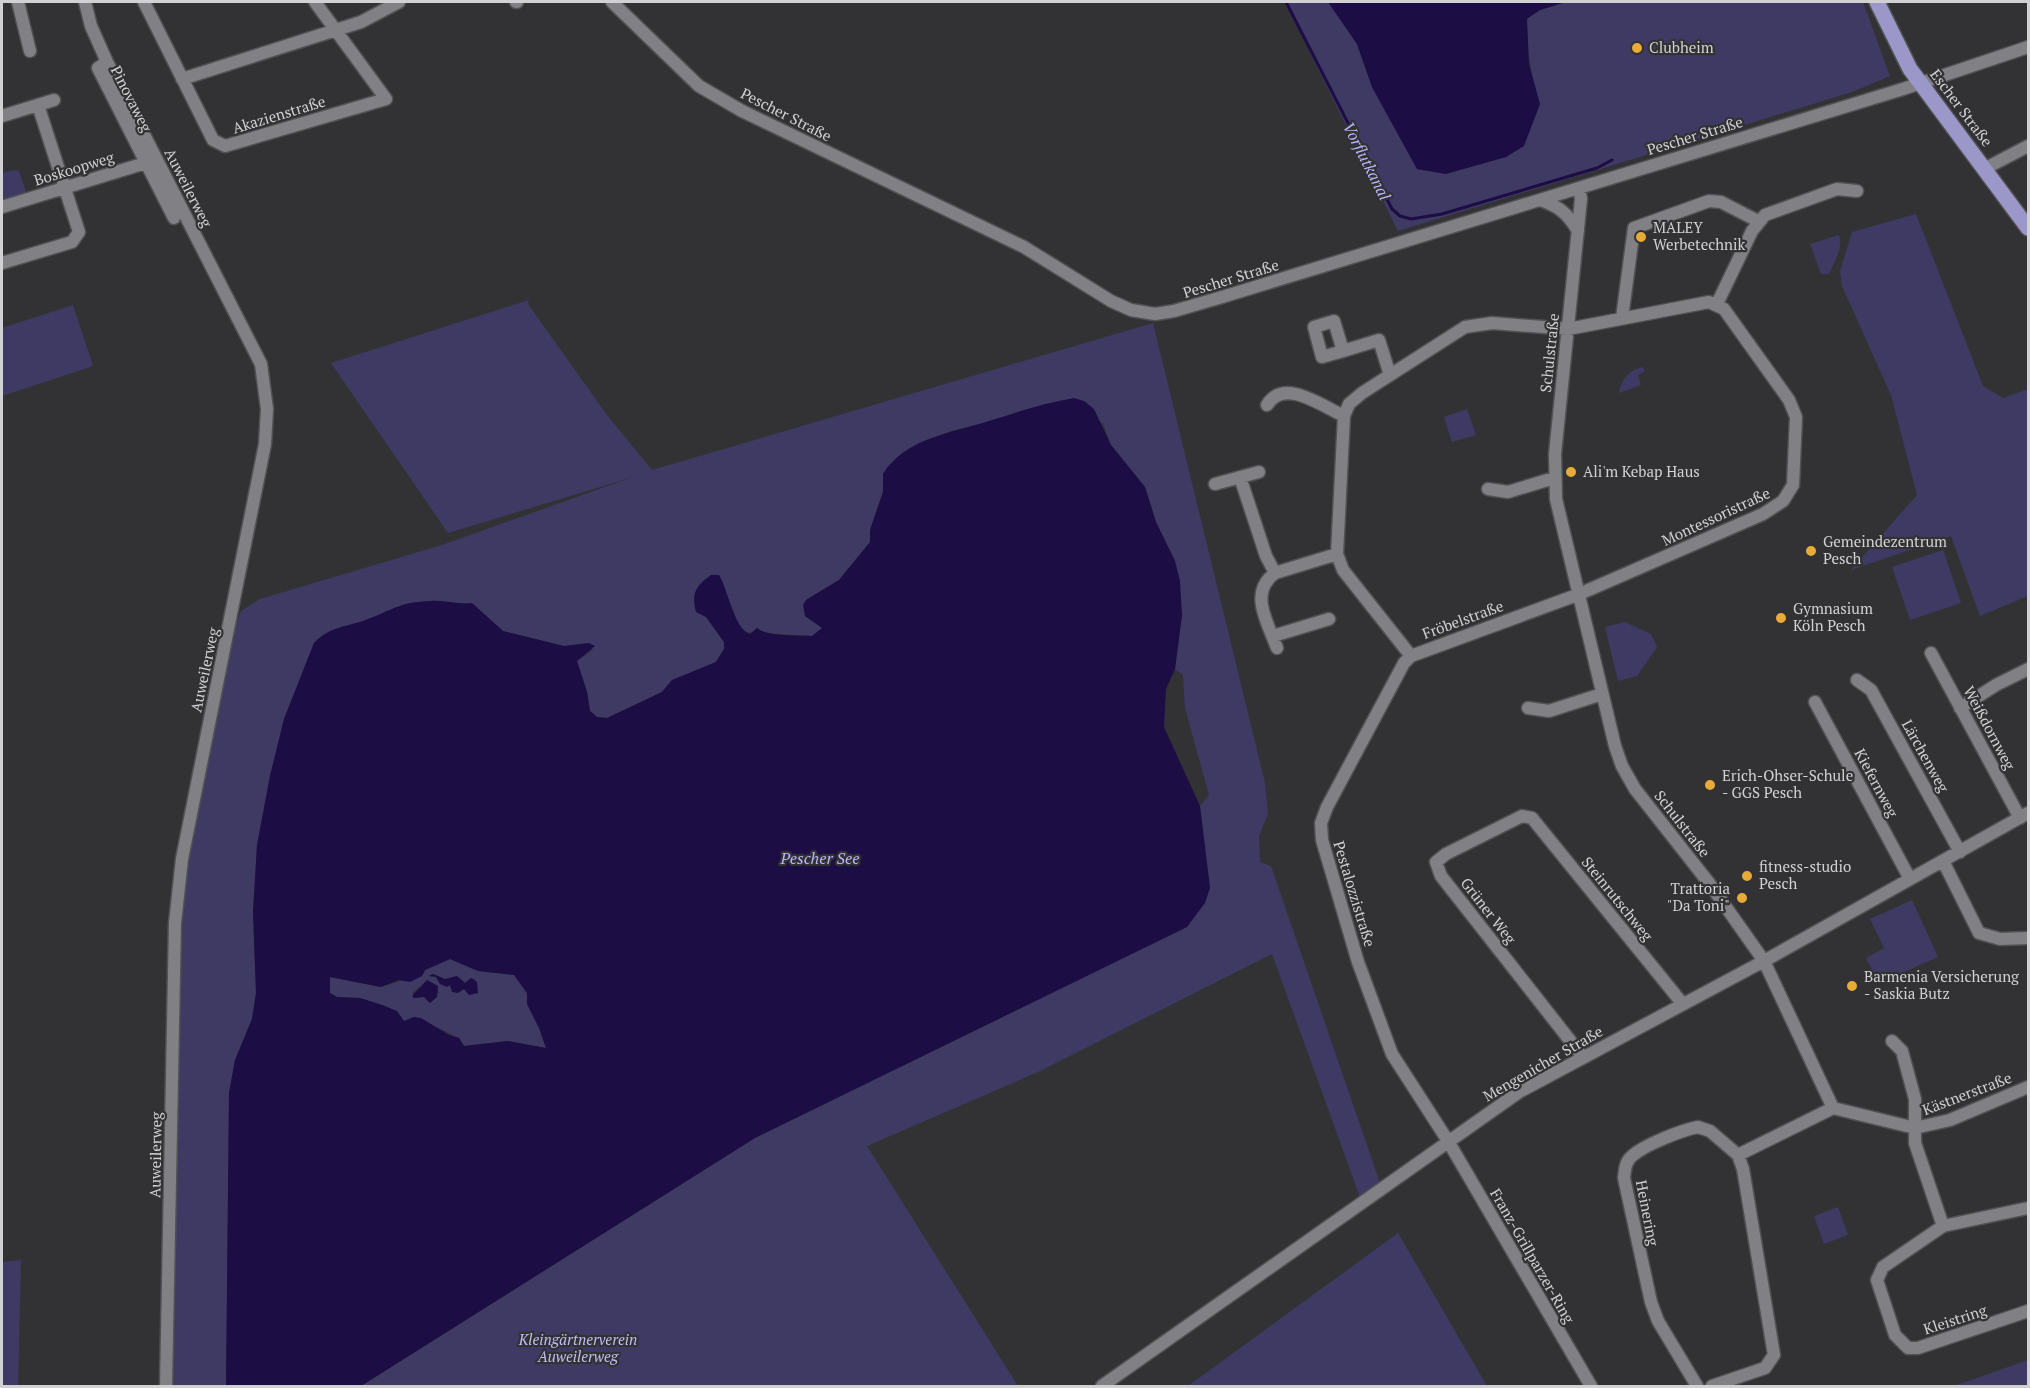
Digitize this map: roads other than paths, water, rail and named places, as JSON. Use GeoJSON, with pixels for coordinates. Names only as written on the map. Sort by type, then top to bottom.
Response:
{"type":"FeatureCollection","features":[{"type":"Feature","properties":{"kind":"main road","name":"Escher Straße"},"geometry":{"type":"LineString","coordinates":[[1877,2],[1910,69],[2028,228]]}},
{"type":"Feature","properties":{"kind":"street"},"geometry":{"type":"LineString","coordinates":[[18,2],[30,51]]}},
{"type":"Feature","properties":{"kind":"street","name":"Auweilerweg"},"geometry":{"type":"LineString","coordinates":[[84,2],[91,26],[151,161],[261,364],[267,409],[265,444],[182,859],[176,923],[166,1386]]}},
{"type":"Feature","properties":{"kind":"street","name":"Akazienstraße"},"geometry":{"type":"LineString","coordinates":[[144,2],[213,140],[225,146],[386,99],[336,31]]}},
{"type":"Feature","properties":{"kind":"street"},"geometry":{"type":"LineString","coordinates":[[315,2],[336,31]]}},
{"type":"Feature","properties":{"kind":"street"},"geometry":{"type":"LineString","coordinates":[[182,79],[336,31],[361,22],[399,2]]}},
{"type":"Feature","properties":{"kind":"street","name":"Pescher Straße"},"geometry":{"type":"LineString","coordinates":[[612,2],[699,86],[733,106],[1024,247],[1111,301],[1145,313],[1183,309],[1920,83],[2028,47]]}},
{"type":"Feature","properties":{"kind":"street"},"geometry":{"type":"LineString","coordinates":[[2,116],[54,100]]}},
{"type":"Feature","properties":{"kind":"street"},"geometry":{"type":"LineString","coordinates":[[2,263],[72,242],[77,238],[79,232],[38,105]]}},
{"type":"Feature","properties":{"kind":"street"},"geometry":{"type":"LineString","coordinates":[[1984,169],[2028,146]]}},
{"type":"Feature","properties":{"kind":"street"},"geometry":{"type":"LineString","coordinates":[[151,161],[174,218]]}},
{"type":"Feature","properties":{"kind":"street","name":"Boskoopweg"},"geometry":{"type":"LineString","coordinates":[[2,207],[151,161]]}},
{"type":"Feature","properties":{"kind":"street","name":"Schulstraße"},"geometry":{"type":"LineString","coordinates":[[1579,188],[1581,199],[1554,478],[1556,499],[1577,595],[1615,746],[1626,774],[1764,961]]}},
{"type":"Feature","properties":{"kind":"street"},"geometry":{"type":"LineString","coordinates":[[1329,619],[1275,642],[1261,604],[1260,594],[1268,579],[1275,573],[1337,554],[1344,416],[1349,404],[1362,393],[1450,335],[1475,324],[1568,329],[1709,302],[1717,304],[1758,222],[1775,209],[1837,189],[1857,191]]}},
{"type":"Feature","properties":{"kind":"street"},"geometry":{"type":"LineString","coordinates":[[1540,200],[1557,206],[1570,218],[1578,231]]}},
{"type":"Feature","properties":{"kind":"street"},"geometry":{"type":"LineString","coordinates":[[1623,318],[1634,228],[1709,201],[1721,202],[1758,222]]}},
{"type":"Feature","properties":{"kind":"street","name":"Montessoristraße"},"geometry":{"type":"LineString","coordinates":[[1577,595],[1763,514],[1784,501],[1789,494],[1793,485],[1797,431],[1793,408],[1724,309],[1717,304]]}},
{"type":"Feature","properties":{"kind":"street"},"geometry":{"type":"LineString","coordinates":[[1343,351],[1379,340],[1390,375]]}},
{"type":"Feature","properties":{"kind":"street"},"geometry":{"type":"LineString","coordinates":[[1267,405],[1271,398],[1281,393],[1291,393],[1344,416]]}},
{"type":"Feature","properties":{"kind":"street"},"geometry":{"type":"LineString","coordinates":[[1215,484],[1259,472]]}},
{"type":"Feature","properties":{"kind":"street"},"geometry":{"type":"LineString","coordinates":[[1240,477],[1266,556],[1275,573]]}},
{"type":"Feature","properties":{"kind":"street"},"geometry":{"type":"LineString","coordinates":[[1488,489],[1508,492],[1554,478]]}},
{"type":"Feature","properties":{"kind":"street","name":"Fröbelstraße"},"geometry":{"type":"LineString","coordinates":[[1337,554],[1343,570],[1411,656],[1577,595]]}},
{"type":"Feature","properties":{"kind":"street","name":"Weißdornweg"},"geometry":{"type":"LineString","coordinates":[[1931,653],[1960,708],[2024,815]]}},
{"type":"Feature","properties":{"kind":"street","name":"Pestalozzistraße"},"geometry":{"type":"LineString","coordinates":[[1411,656],[1404,663],[1327,807],[1321,823],[1322,840],[1381,1029],[1404,1075],[1448,1141]]}},
{"type":"Feature","properties":{"kind":"street"},"geometry":{"type":"LineString","coordinates":[[1960,708],[1996,685],[2028,669]]}},
{"type":"Feature","properties":{"kind":"street","name":"Lärchenweg"},"geometry":{"type":"LineString","coordinates":[[1857,680],[1871,690],[1960,852]]}},
{"type":"Feature","properties":{"kind":"street"},"geometry":{"type":"LineString","coordinates":[[1528,708],[1549,711],[1602,694]]}},
{"type":"Feature","properties":{"kind":"street","name":"Kiefernweg"},"geometry":{"type":"LineString","coordinates":[[1815,702],[1910,879]]}},
{"type":"Feature","properties":{"kind":"street","name":"Mengenicher Straße"},"geometry":{"type":"LineString","coordinates":[[1102,1386],[1519,1092],[1764,961],[2024,815]]}},
{"type":"Feature","properties":{"kind":"street","name":"Grüner Weg"},"geometry":{"type":"LineString","coordinates":[[1527,816],[1522,816],[1446,854],[1436,862],[1437,869],[1583,1057]]}},
{"type":"Feature","properties":{"kind":"street","name":"Steinrutschweg"},"geometry":{"type":"LineString","coordinates":[[1527,816],[1532,818],[1682,1004]]}},
{"type":"Feature","properties":{"kind":"street"},"geometry":{"type":"LineString","coordinates":[[1943,861],[1979,933],[2000,939],[2028,938]]}},
{"type":"Feature","properties":{"kind":"street"},"geometry":{"type":"LineString","coordinates":[[1764,961],[1833,1108]]}},
{"type":"Feature","properties":{"kind":"street"},"geometry":{"type":"LineString","coordinates":[[1893,1041],[1902,1051],[1915,1099],[1915,1143],[1943,1226]]}},
{"type":"Feature","properties":{"kind":"street","name":"Kästnerstraße"},"geometry":{"type":"LineString","coordinates":[[1915,1128],[1950,1120],[2028,1087]]}},
{"type":"Feature","properties":{"kind":"street"},"geometry":{"type":"LineString","coordinates":[[1712,1386],[1765,1368],[1774,1355],[1743,1169],[1738,1155],[1833,1108],[1915,1128]]}},
{"type":"Feature","properties":{"kind":"street","name":"Heinering"},"geometry":{"type":"LineString","coordinates":[[1697,1386],[1658,1321],[1651,1302],[1625,1170],[1631,1157],[1643,1148],[1698,1127],[1710,1131],[1738,1155]]}},
{"type":"Feature","properties":{"kind":"street","name":"Franz-Grillparzer-Ring"},"geometry":{"type":"LineString","coordinates":[[1448,1141],[1591,1386]]}},
{"type":"Feature","properties":{"kind":"street","name":"Kleistring"},"geometry":{"type":"LineString","coordinates":[[2028,1208],[1943,1226],[1883,1267],[1877,1280],[1900,1342],[1908,1348],[1918,1348],[2028,1311]]}},
{"type":"Feature","properties":{"kind":"water"},"geometry":{"type":"Polygon","coordinates":[[[1328,2],[1566,2],[1540,10],[1527,19],[1529,64],[1540,104],[1524,146],[1506,157],[1446,174],[1417,169],[1372,87],[1357,44],[1328,2]]]}},
{"type":"Feature","properties":{"kind":"water","name":"Pescher See"},"geometry":{"type":"Polygon","coordinates":[[[1074,398],[1084,401],[1094,409],[1111,445],[1145,487],[1156,522],[1175,561],[1180,581],[1182,615],[1175,669],[1166,689],[1164,727],[1200,806],[1210,888],[1205,903],[1187,927],[755,1138],[361,1386],[226,1386],[229,1093],[235,1060],[252,1019],[256,993],[253,912],[257,845],[284,719],[314,643],[333,630],[405,604],[436,601],[472,603],[503,631],[564,646],[589,643],[595,646],[577,661],[587,692],[590,711],[597,717],[607,718],[662,692],[672,680],[716,662],[724,649],[724,642],[706,617],[696,612],[694,600],[698,587],[711,575],[719,575],[744,631],[750,634],[757,628],[768,633],[812,636],[822,628],[805,616],[803,605],[806,600],[839,580],[870,542],[870,530],[883,492],[883,474],[892,462],[904,452],[930,438],[1074,398]],[[450,959],[425,970],[422,976],[410,982],[399,980],[381,987],[330,977],[330,993],[337,997],[360,998],[382,1005],[397,1011],[404,1021],[414,1017],[421,1018],[449,1035],[459,1038],[464,1046],[508,1041],[546,1048],[527,1004],[527,993],[514,975],[478,971],[450,959]]]}},
{"type":"Feature","properties":{"kind":"water"},"geometry":{"type":"Polygon","coordinates":[[[433,974],[445,979],[457,976],[465,983],[471,978],[477,982],[478,993],[469,995],[464,989],[458,993],[452,992],[450,985],[447,987],[440,984],[436,977],[429,976],[433,974]]]}},
{"type":"Feature","properties":{"kind":"water"},"geometry":{"type":"Polygon","coordinates":[[[427,980],[438,986],[437,997],[430,1003],[424,997],[414,998],[412,996],[427,980]]]}},
{"type":"Feature","properties":{"kind":"waterway","name":"Vorflutkanal"},"geometry":{"type":"LineString","coordinates":[[1286,2],[1392,209],[1400,216],[1411,219],[1442,214],[1597,168],[1612,160]]}},
{"type":"Feature","properties":{"kind":"place","name":"Clubheim"},"geometry":{"type":"Point","coordinates":[1637,48]}},
{"type":"Feature","properties":{"kind":"place","name":"MALEY Werbetechnik"},"geometry":{"type":"Point","coordinates":[1641,237]}},
{"type":"Feature","properties":{"kind":"place","name":"Ali'm Kebap Haus"},"geometry":{"type":"Point","coordinates":[1571,472]}},
{"type":"Feature","properties":{"kind":"place","name":"Gemeindezentrum Pesch"},"geometry":{"type":"Point","coordinates":[1811,551]}},
{"type":"Feature","properties":{"kind":"place","name":"Gymnasium Köln Pesch"},"geometry":{"type":"Point","coordinates":[1781,618]}},
{"type":"Feature","properties":{"kind":"place","name":"Erich-Ohser-Schule - GGS Pesch"},"geometry":{"type":"Point","coordinates":[1710,785]}},
{"type":"Feature","properties":{"kind":"place","name":"fitness-studio Pesch"},"geometry":{"type":"Point","coordinates":[1747,876]}},
{"type":"Feature","properties":{"kind":"place","name":"Trattoria \"Da Toni\""},"geometry":{"type":"Point","coordinates":[1742,898]}},
{"type":"Feature","properties":{"kind":"place","name":"Barmenia Versicherung - Saskia Butz"},"geometry":{"type":"Point","coordinates":[1852,986]}},
{"type":"Feature","properties":{"kind":"park label","name":"Kleingärtnerverein Auweilerweg"},"geometry":{"type":"Point","coordinates":[578,1348]}}]}
